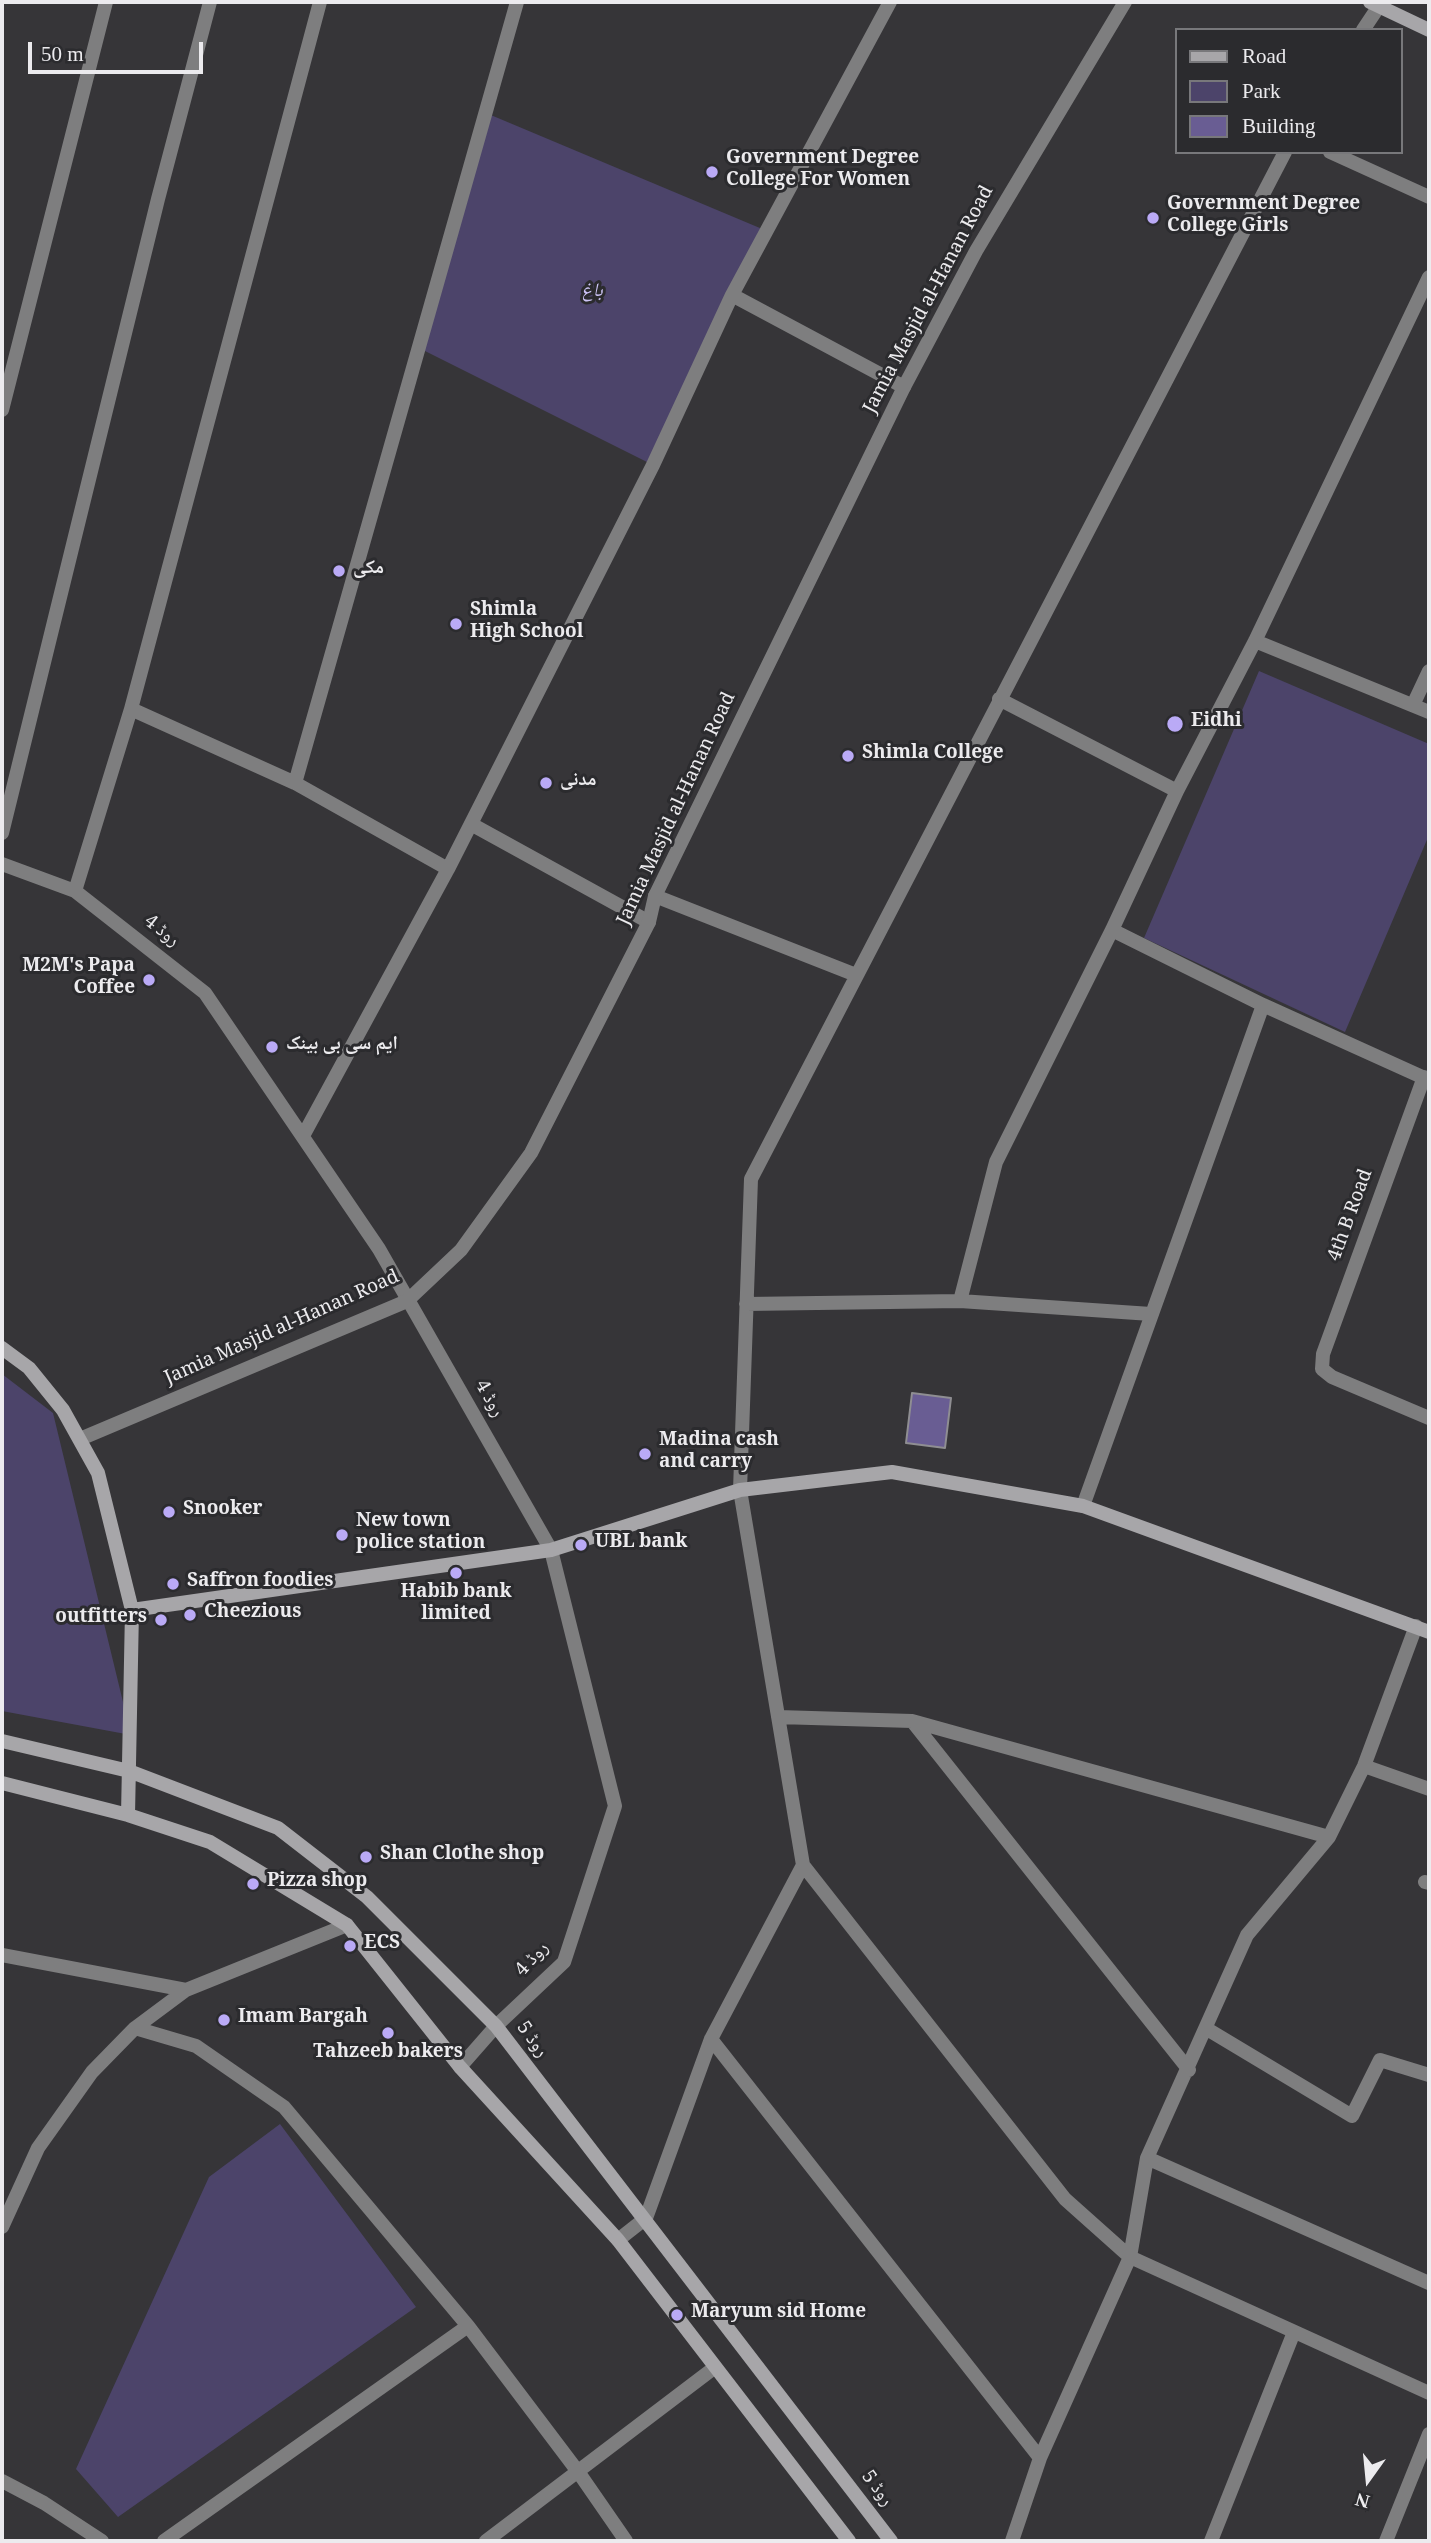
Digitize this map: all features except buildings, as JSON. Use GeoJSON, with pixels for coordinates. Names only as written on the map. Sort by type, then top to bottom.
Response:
{"type":"FeatureCollection","features":[{"type":"Feature","properties":{"kind":"main road"},"geometry":{"type":"LineString","coordinates":[[1374,4],[1429,30]]}},
{"type":"Feature","properties":{"kind":"main road"},"geometry":{"type":"LineString","coordinates":[[2,1348],[29,1368],[63,1410],[98,1473],[132,1610],[128,1815]]}},
{"type":"Feature","properties":{"kind":"main road"},"geometry":{"type":"LineString","coordinates":[[132,1610],[551,1550],[740,1490],[892,1472],[1083,1506],[1423,1629]]}},
{"type":"Feature","properties":{"kind":"main road","name":"روڈ 5"},"geometry":{"type":"LineString","coordinates":[[2,1741],[129,1771],[278,1828],[367,1897],[496,2026],[521,2063],[646,2218],[891,2541]]}},
{"type":"Feature","properties":{"kind":"main road"},"geometry":{"type":"LineString","coordinates":[[2,1783],[128,1815],[210,1842],[347,1925],[460,2067],[618,2241],[849,2541]]}},
{"type":"Feature","properties":{"kind":"street"},"geometry":{"type":"LineString","coordinates":[[2,410],[106,2]]}},
{"type":"Feature","properties":{"kind":"street"},"geometry":{"type":"LineString","coordinates":[[2,833],[158,199],[210,2]]}},
{"type":"Feature","properties":{"kind":"street"},"geometry":{"type":"LineString","coordinates":[[75,891],[131,709],[320,2]]}},
{"type":"Feature","properties":{"kind":"street"},"geometry":{"type":"LineString","coordinates":[[295,783],[517,2]]}},
{"type":"Feature","properties":{"kind":"street"},"geometry":{"type":"LineString","coordinates":[[303,1136],[448,869],[653,465],[732,295],[890,2]]}},
{"type":"Feature","properties":{"kind":"street","name":"Jamia Masjid al-Hanan Road"},"geometry":{"type":"LineString","coordinates":[[80,1438],[407,1301],[461,1250],[531,1153],[649,922],[656,896],[904,387],[976,251],[1125,2]]}},
{"type":"Feature","properties":{"kind":"street"},"geometry":{"type":"LineString","coordinates":[[1364,28],[1374,4]]}},
{"type":"Feature","properties":{"kind":"street"},"geometry":{"type":"LineString","coordinates":[[1284,154],[751,1179],[740,1490],[803,1865],[1065,2199],[1130,2257],[1429,2393]]}},
{"type":"Feature","properties":{"kind":"street"},"geometry":{"type":"LineString","coordinates":[[1334,154],[1429,197]]}},
{"type":"Feature","properties":{"kind":"street"},"geometry":{"type":"LineString","coordinates":[[960,1301],[996,1162],[1112,930],[1177,792],[1255,641],[1429,276]]}},
{"type":"Feature","properties":{"kind":"street"},"geometry":{"type":"LineString","coordinates":[[732,295],[904,387]]}},
{"type":"Feature","properties":{"kind":"street"},"geometry":{"type":"LineString","coordinates":[[1255,641],[1429,712]]}},
{"type":"Feature","properties":{"kind":"street"},"geometry":{"type":"LineString","coordinates":[[1413,705],[1429,671]]}},
{"type":"Feature","properties":{"kind":"street"},"geometry":{"type":"LineString","coordinates":[[999,699],[1177,792]]}},
{"type":"Feature","properties":{"kind":"street"},"geometry":{"type":"LineString","coordinates":[[131,709],[295,783],[448,869]]}},
{"type":"Feature","properties":{"kind":"street"},"geometry":{"type":"LineString","coordinates":[[471,824],[649,922]]}},
{"type":"Feature","properties":{"kind":"street","name":"روڈ 4"},"geometry":{"type":"LineString","coordinates":[[2,864],[75,891],[205,993],[379,1249],[551,1550],[615,1806],[564,1962],[496,2026],[460,2067]]}},
{"type":"Feature","properties":{"kind":"street"},"geometry":{"type":"LineString","coordinates":[[656,896],[856,975]]}},
{"type":"Feature","properties":{"kind":"street"},"geometry":{"type":"LineString","coordinates":[[1112,930],[1263,1005],[1426,1079]]}},
{"type":"Feature","properties":{"kind":"street"},"geometry":{"type":"LineString","coordinates":[[1083,1506],[1263,1005]]}},
{"type":"Feature","properties":{"kind":"street","name":"4th B Road"},"geometry":{"type":"LineString","coordinates":[[1426,1079],[1323,1354],[1322,1368],[1332,1377],[1429,1418]]}},
{"type":"Feature","properties":{"kind":"street"},"geometry":{"type":"LineString","coordinates":[[746,1304],[960,1301],[1152,1314]]}},
{"type":"Feature","properties":{"kind":"street"},"geometry":{"type":"LineString","coordinates":[[1012,2541],[1040,2458],[1130,2257],[1147,2158],[1189,2070],[1247,1936],[1329,1837],[1364,1766],[1423,1629]]}},
{"type":"Feature","properties":{"kind":"street"},"geometry":{"type":"LineString","coordinates":[[778,1717],[912,1721],[1329,1837]]}},
{"type":"Feature","properties":{"kind":"street"},"geometry":{"type":"LineString","coordinates":[[912,1721],[1189,2070]]}},
{"type":"Feature","properties":{"kind":"street"},"geometry":{"type":"LineString","coordinates":[[1364,1766],[1429,1789]]}},
{"type":"Feature","properties":{"kind":"street"},"geometry":{"type":"LineString","coordinates":[[618,2241],[646,2218],[711,2039],[803,1865]]}},
{"type":"Feature","properties":{"kind":"street"},"geometry":{"type":"LineString","coordinates":[[2,2227],[38,2148],[92,2072],[135,2028],[187,1990],[347,1925]]}},
{"type":"Feature","properties":{"kind":"street"},"geometry":{"type":"LineString","coordinates":[[2,1955],[187,1990]]}},
{"type":"Feature","properties":{"kind":"street"},"geometry":{"type":"LineString","coordinates":[[135,2028],[196,2046],[284,2107],[468,2326],[579,2473],[626,2541]]}},
{"type":"Feature","properties":{"kind":"street"},"geometry":{"type":"LineString","coordinates":[[1207,2029],[1352,2116],[1380,2060],[1429,2075]]}},
{"type":"Feature","properties":{"kind":"street"},"geometry":{"type":"LineString","coordinates":[[711,2039],[1040,2458]]}},
{"type":"Feature","properties":{"kind":"street"},"geometry":{"type":"LineString","coordinates":[[1147,2158],[1429,2283]]}},
{"type":"Feature","properties":{"kind":"street"},"geometry":{"type":"LineString","coordinates":[[164,2541],[468,2326]]}},
{"type":"Feature","properties":{"kind":"street"},"geometry":{"type":"LineString","coordinates":[[1211,2541],[1294,2332]]}},
{"type":"Feature","properties":{"kind":"street"},"geometry":{"type":"LineString","coordinates":[[486,2541],[714,2368]]}},
{"type":"Feature","properties":{"kind":"street"},"geometry":{"type":"LineString","coordinates":[[1386,2541],[1429,2434]]}},
{"type":"Feature","properties":{"kind":"street"},"geometry":{"type":"LineString","coordinates":[[2,2482],[44,2503],[102,2541]]}},
{"type":"Feature","properties":{"kind":"green space","name":"باغ"},"geometry":{"type":"Polygon","coordinates":[[[486,113],[767,231],[653,465],[419,348],[486,113]]]}},
{"type":"Feature","properties":{"kind":"green space"},"geometry":{"type":"Polygon","coordinates":[[[1259,671],[1429,744],[1429,835],[1345,1032],[1144,938],[1259,671]]]}},
{"type":"Feature","properties":{"kind":"green space"},"geometry":{"type":"Polygon","coordinates":[[[2,1374],[53,1413],[131,1735],[2,1711],[2,1374]]]}},
{"type":"Feature","properties":{"kind":"green space"},"geometry":{"type":"Polygon","coordinates":[[[280,2124],[416,2307],[118,2517],[76,2469],[209,2177],[280,2124]]]}},
{"type":"Feature","properties":{"kind":"place","name":"Government Degree College For Women"},"geometry":{"type":"Point","coordinates":[712,172]}},
{"type":"Feature","properties":{"kind":"place","name":"Government Degree College Girls"},"geometry":{"type":"Point","coordinates":[1153,218]}},
{"type":"Feature","properties":{"kind":"place","name":"مکی"},"geometry":{"type":"Point","coordinates":[339,571]}},
{"type":"Feature","properties":{"kind":"place","name":"Shimla High School"},"geometry":{"type":"Point","coordinates":[456,624]}},
{"type":"Feature","properties":{"kind":"place","name":"Eidhi"},"geometry":{"type":"Point","coordinates":[1175,724]}},
{"type":"Feature","properties":{"kind":"place","name":"Shimla College"},"geometry":{"type":"Point","coordinates":[848,756]}},
{"type":"Feature","properties":{"kind":"place","name":"مدنی"},"geometry":{"type":"Point","coordinates":[546,783]}},
{"type":"Feature","properties":{"kind":"place","name":"M2M's Papa Coffee"},"geometry":{"type":"Point","coordinates":[149,980]}},
{"type":"Feature","properties":{"kind":"place","name":"ایم سی بی بینک"},"geometry":{"type":"Point","coordinates":[272,1047]}},
{"type":"Feature","properties":{"kind":"place","name":"Madina cash and carry"},"geometry":{"type":"Point","coordinates":[645,1454]}},
{"type":"Feature","properties":{"kind":"place","name":"Snooker"},"geometry":{"type":"Point","coordinates":[169,1512]}},
{"type":"Feature","properties":{"kind":"place","name":"New town police station"},"geometry":{"type":"Point","coordinates":[342,1535]}},
{"type":"Feature","properties":{"kind":"place","name":"UBL bank"},"geometry":{"type":"Point","coordinates":[581,1545]}},
{"type":"Feature","properties":{"kind":"place","name":"Habib bank limited"},"geometry":{"type":"Point","coordinates":[456,1573]}},
{"type":"Feature","properties":{"kind":"place","name":"Saffron foodies"},"geometry":{"type":"Point","coordinates":[173,1584]}},
{"type":"Feature","properties":{"kind":"place","name":"Cheezious"},"geometry":{"type":"Point","coordinates":[190,1615]}},
{"type":"Feature","properties":{"kind":"place","name":"outfitters"},"geometry":{"type":"Point","coordinates":[161,1620]}},
{"type":"Feature","properties":{"kind":"place","name":"Shan Clothe shop"},"geometry":{"type":"Point","coordinates":[366,1857]}},
{"type":"Feature","properties":{"kind":"place","name":"Pizza shop"},"geometry":{"type":"Point","coordinates":[253,1884]}},
{"type":"Feature","properties":{"kind":"place","name":"ECS"},"geometry":{"type":"Point","coordinates":[350,1946]}},
{"type":"Feature","properties":{"kind":"place","name":"Imam Bargah"},"geometry":{"type":"Point","coordinates":[224,2020]}},
{"type":"Feature","properties":{"kind":"place","name":"Tahzeeb bakers"},"geometry":{"type":"Point","coordinates":[388,2033]}},
{"type":"Feature","properties":{"kind":"place","name":"Maryum sid Home"},"geometry":{"type":"Point","coordinates":[677,2315]}}]}
